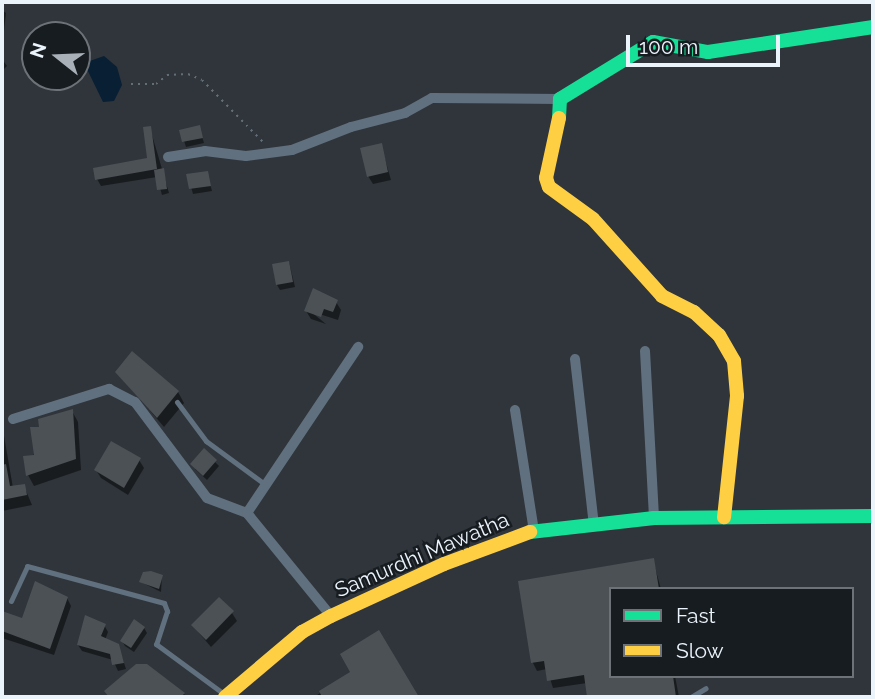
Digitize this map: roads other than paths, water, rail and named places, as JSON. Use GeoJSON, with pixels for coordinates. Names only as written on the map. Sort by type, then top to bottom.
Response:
{"type":"FeatureCollection","features":[{"type":"Feature","properties":{"kind":"street"},"geometry":{"type":"LineString","coordinates":[[168,157],[205,151],[246,156],[292,150],[351,127],[405,113],[432,99],[560,99],[653,42],[708,52],[873,27]]}},
{"type":"Feature","properties":{"kind":"street"},"geometry":{"type":"LineString","coordinates":[[560,99],[558,131],[546,178],[549,187],[593,219],[662,296],[694,312],[719,335],[734,361],[737,396],[724,517]]}},
{"type":"Feature","properties":{"kind":"street"},"geometry":{"type":"LineString","coordinates":[[247,513],[358,347]]}},
{"type":"Feature","properties":{"kind":"street"},"geometry":{"type":"LineString","coordinates":[[645,351],[654,518]]}},
{"type":"Feature","properties":{"kind":"street"},"geometry":{"type":"LineString","coordinates":[[575,359],[594,526]]}},
{"type":"Feature","properties":{"kind":"street"},"geometry":{"type":"LineString","coordinates":[[13,419],[109,389],[135,402],[207,498],[247,513],[331,616]]}},
{"type":"Feature","properties":{"kind":"street"},"geometry":{"type":"LineString","coordinates":[[515,410],[534,531]]}},
{"type":"Feature","properties":{"kind":"street","name":"Samurdhi Mawatha"},"geometry":{"type":"LineString","coordinates":[[226,697],[302,632],[331,616],[444,564],[534,531],[654,518],[873,516]]}},
{"type":"Feature","properties":{"kind":"lane"},"geometry":{"type":"LineString","coordinates":[[177,402],[206,441],[266,485]]}},
{"type":"Feature","properties":{"kind":"lane"},"geometry":{"type":"LineString","coordinates":[[11,601],[27,566],[164,603],[167,611],[156,644],[226,697]]}},
{"type":"Feature","properties":{"kind":"lane"},"geometry":{"type":"LineString","coordinates":[[691,697],[706,688]]}},
{"type":"Feature","properties":{"kind":"water"},"geometry":{"type":"Polygon","coordinates":[[[104,56],[117,67],[122,85],[114,101],[103,102],[91,77],[91,61],[104,56]]]}}]}
